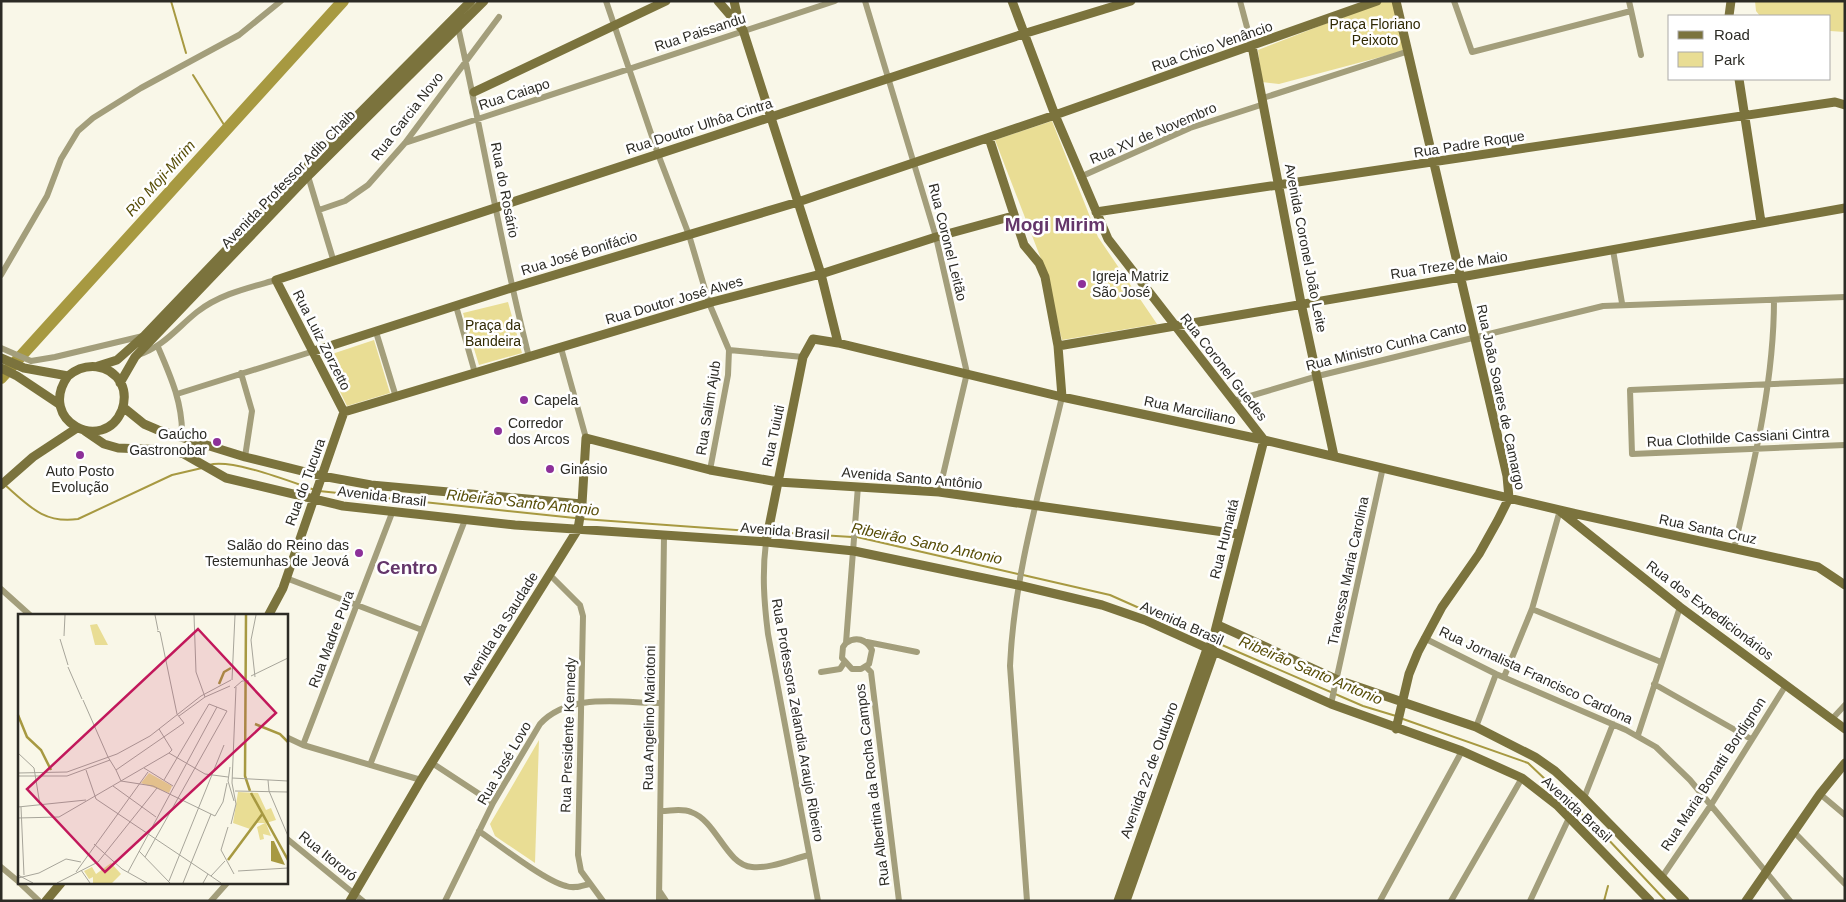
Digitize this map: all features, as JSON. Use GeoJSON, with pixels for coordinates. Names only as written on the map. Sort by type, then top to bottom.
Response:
{"type":"FeatureCollection","features":[{"type":"Feature","properties":{"kind":"street"},"geometry":{"type":"LineString","coordinates":[[1,275],[47,196],[61,159],[78,131],[93,118],[141,88],[239,35],[280,1]]}},
{"type":"Feature","properties":{"kind":"street","name":"Avenida Professor Adib Chaib"},"geometry":{"type":"LineString","coordinates":[[98,366],[117,360],[144,336],[471,1]]}},
{"type":"Feature","properties":{"kind":"street","name":"Avenida Professor Adib Chaib"},"geometry":{"type":"LineString","coordinates":[[120,383],[135,357],[308,176],[484,1]]}},
{"type":"Feature","properties":{"kind":"street"},"geometry":{"type":"LineString","coordinates":[[606,1],[658,154],[689,235],[710,303],[729,350],[803,357]]}},
{"type":"Feature","properties":{"kind":"street"},"geometry":{"type":"LineString","coordinates":[[474,92],[666,1]]}},
{"type":"Feature","properties":{"kind":"street"},"geometry":{"type":"LineString","coordinates":[[718,1],[741,27]]}},
{"type":"Feature","properties":{"kind":"street"},"geometry":{"type":"LineString","coordinates":[[734,1],[821,274],[838,343]]}},
{"type":"Feature","properties":{"kind":"street","name":"Rua Paissandu"},"geometry":{"type":"LineString","coordinates":[[630,68],[741,27],[835,1]]}},
{"type":"Feature","properties":{"kind":"street","name":"Rua Coronel Leitão"},"geometry":{"type":"LineString","coordinates":[[865,1],[936,237],[967,373],[938,492]]}},
{"type":"Feature","properties":{"kind":"street","name":"Rua Coronel Guedes"},"geometry":{"type":"LineString","coordinates":[[1012,1],[1023,34],[1080,177],[1108,239],[1264,440]]}},
{"type":"Feature","properties":{"kind":"street","name":"Rua Doutor Ulhôa Cintra"},"geometry":{"type":"LineString","coordinates":[[276,280],[333,259],[1023,34],[1132,1]]}},
{"type":"Feature","properties":{"kind":"street"},"geometry":{"type":"LineString","coordinates":[[1240,1],[1252,46]]}},
{"type":"Feature","properties":{"kind":"street","name":"Rua Chico Venâncio"},"geometry":{"type":"LineString","coordinates":[[989,138],[1377,1]]}},
{"type":"Feature","properties":{"kind":"street","name":"Rua João Soares de Camargo"},"geometry":{"type":"LineString","coordinates":[[1396,1],[1507,476],[1509,498],[1479,554],[1442,607],[1424,638],[1409,674],[1397,725]]}},
{"type":"Feature","properties":{"kind":"street"},"geometry":{"type":"LineString","coordinates":[[1454,1],[1472,52],[1631,11]]}},
{"type":"Feature","properties":{"kind":"street"},"geometry":{"type":"LineString","coordinates":[[1629,1],[1641,55]]}},
{"type":"Feature","properties":{"kind":"street"},"geometry":{"type":"LineString","coordinates":[[1729,15],[1731,1]]}},
{"type":"Feature","properties":{"kind":"street","name":"Rua Garcia Novo"},"geometry":{"type":"LineString","coordinates":[[319,210],[356,195],[405,142],[499,17]]}},
{"type":"Feature","properties":{"kind":"street","name":"Rua do Rosário"},"geometry":{"type":"LineString","coordinates":[[458,27],[474,92],[511,288],[529,357]]}},
{"type":"Feature","properties":{"kind":"street","name":"Avenida Coronel João Leite"},"geometry":{"type":"LineString","coordinates":[[1252,46],[1280,185],[1301,304],[1334,456]]}},
{"type":"Feature","properties":{"kind":"street"},"geometry":{"type":"LineString","coordinates":[[1263,101],[1409,51]]}},
{"type":"Feature","properties":{"kind":"street","name":"Rua Caiapo"},"geometry":{"type":"LineString","coordinates":[[405,142],[630,68]]}},
{"type":"Feature","properties":{"kind":"street"},"geometry":{"type":"LineString","coordinates":[[1739,80],[1761,222]]}},
{"type":"Feature","properties":{"kind":"street","name":"Rua XV de Novembro"},"geometry":{"type":"LineString","coordinates":[[1080,177],[1190,128],[1263,101]]}},
{"type":"Feature","properties":{"kind":"street","name":"Rua Padre Roque"},"geometry":{"type":"LineString","coordinates":[[1096,212],[1835,102],[1845,105]]}},
{"type":"Feature","properties":{"kind":"street"},"geometry":{"type":"LineString","coordinates":[[989,138],[1024,245],[1039,263],[1045,277],[1058,346],[1062,397],[1019,582],[1012,629],[1010,666],[1027,901]]}},
{"type":"Feature","properties":{"kind":"street","name":"Rua José Bonifácio"},"geometry":{"type":"LineString","coordinates":[[177,394],[511,288],[798,202],[989,138]]}},
{"type":"Feature","properties":{"kind":"street"},"geometry":{"type":"LineString","coordinates":[[308,176],[333,259]]}},
{"type":"Feature","properties":{"kind":"street","name":"Rua Treze de Maio"},"geometry":{"type":"LineString","coordinates":[[1058,346],[1461,277],[1845,208]]}},
{"type":"Feature","properties":{"kind":"street","name":"Rua Doutor José Alves"},"geometry":{"type":"LineString","coordinates":[[344,412],[710,303],[821,274],[936,237],[1013,216]]}},
{"type":"Feature","properties":{"kind":"street"},"geometry":{"type":"LineString","coordinates":[[1613,250],[1622,303]]}},
{"type":"Feature","properties":{"kind":"street"},"geometry":{"type":"LineString","coordinates":[[135,357],[158,347],[197,312],[216,300],[276,280]]}},
{"type":"Feature","properties":{"kind":"street","name":"Rua Luiz Zorzetto"},"geometry":{"type":"LineString","coordinates":[[276,280],[344,412]]}},
{"type":"Feature","properties":{"kind":"street","name":"Rua Ministro Cunha Canto"},"geometry":{"type":"LineString","coordinates":[[1233,401],[1318,376],[1603,306],[1622,303],[1845,297]]}},
{"type":"Feature","properties":{"kind":"street"},"geometry":{"type":"LineString","coordinates":[[1734,549],[1758,447],[1766,384],[1774,343],[1774,300]]}},
{"type":"Feature","properties":{"kind":"street"},"geometry":{"type":"LineString","coordinates":[[456,306],[475,373]]}},
{"type":"Feature","properties":{"kind":"street"},"geometry":{"type":"LineString","coordinates":[[376,332],[396,397]]}},
{"type":"Feature","properties":{"kind":"street"},"geometry":{"type":"LineString","coordinates":[[1,348],[27,364],[144,336]]}},
{"type":"Feature","properties":{"kind":"street","name":"Rua Marciliano"},"geometry":{"type":"LineString","coordinates":[[813,339],[967,373],[1062,397],[1383,467],[1560,510]]}},
{"type":"Feature","properties":{"kind":"street","name":"Rua Tuiuti"},"geometry":{"type":"LineString","coordinates":[[767,538],[803,357],[813,339]]}},
{"type":"Feature","properties":{"kind":"street"},"geometry":{"type":"LineString","coordinates":[[158,347],[177,394],[182,418],[182,437]]}},
{"type":"Feature","properties":{"kind":"street","name":"Avenida da Saudade"},"geometry":{"type":"LineString","coordinates":[[352,897],[421,780],[550,575],[579,525],[582,507],[586,438],[561,348]]}},
{"type":"Feature","properties":{"kind":"street","name":"Rua Salim Ajub"},"geometry":{"type":"LineString","coordinates":[[710,470],[728,375],[729,350]]}},
{"type":"Feature","properties":{"kind":"street"},"geometry":{"type":"LineString","coordinates":[[2,362],[27,364],[68,376]]}},
{"type":"Feature","properties":{"kind":"street"},"geometry":{"type":"LineString","coordinates":[[2,362],[17,376],[59,404]]}},
{"type":"Feature","properties":{"kind":"street"},"geometry":{"type":"LineString","coordinates":[[98,366],[114,375],[120,383],[124,395],[123,407],[113,423],[95,431],[81,429],[65,418],[59,404],[61,389],[68,376],[82,367],[98,366]]}},
{"type":"Feature","properties":{"kind":"street"},"geometry":{"type":"LineString","coordinates":[[241,374],[252,411],[245,457]]}},
{"type":"Feature","properties":{"kind":"street"},"geometry":{"type":"LineString","coordinates":[[1766,384],[1845,381]]}},
{"type":"Feature","properties":{"kind":"street","name":"Rua Clothilde Cassiani Cintra"},"geometry":{"type":"LineString","coordinates":[[1766,384],[1630,390],[1632,454],[1845,444]]}},
{"type":"Feature","properties":{"kind":"street","name":"Avenida Brasil"},"geometry":{"type":"LineString","coordinates":[[123,407],[144,424],[158,430],[321,478],[582,507]]}},
{"type":"Feature","properties":{"kind":"street","name":"Rua do Tucura"},"geometry":{"type":"LineString","coordinates":[[269,614],[286,578],[344,412]]}},
{"type":"Feature","properties":{"kind":"street"},"geometry":{"type":"LineString","coordinates":[[1,485],[33,457],[81,429]]}},
{"type":"Feature","properties":{"kind":"street","name":"Avenida Brasil"},"geometry":{"type":"LineString","coordinates":[[81,429],[104,444],[118,448],[169,450],[198,460],[214,473],[237,481],[392,513],[465,520],[579,525],[664,536],[767,538],[854,546],[1019,582],[1102,605],[1146,620],[1332,702],[1397,725],[1522,778],[1544,794],[1569,818],[1650,901]]}},
{"type":"Feature","properties":{"kind":"street","name":"Avenida Santo Antônio"},"geometry":{"type":"LineString","coordinates":[[586,438],[710,470],[778,482],[938,492],[1238,534]]}},
{"type":"Feature","properties":{"kind":"street","name":"Rua Humaitá"},"geometry":{"type":"LineString","coordinates":[[1211,648],[1238,534],[1264,440]]}},
{"type":"Feature","properties":{"kind":"street","name":"Travessa Maria Carolina"},"geometry":{"type":"LineString","coordinates":[[1332,702],[1383,467]]}},
{"type":"Feature","properties":{"kind":"street"},"geometry":{"type":"LineString","coordinates":[[858,486],[846,643],[842,652],[844,662],[852,669],[866,667],[872,655],[866,642]]}},
{"type":"Feature","properties":{"kind":"street"},"geometry":{"type":"LineString","coordinates":[[1504,677],[1532,609],[1560,510]]}},
{"type":"Feature","properties":{"kind":"street","name":"Rua Santa Cruz"},"geometry":{"type":"LineString","coordinates":[[1560,510],[1818,567],[1845,585]]}},
{"type":"Feature","properties":{"kind":"street","name":"Rua dos Expedicionários"},"geometry":{"type":"LineString","coordinates":[[1560,510],[1680,607],[1845,729]]}},
{"type":"Feature","properties":{"kind":"street","name":"Rua Madre Pura"},"geometry":{"type":"LineString","coordinates":[[303,745],[358,606],[392,513]]}},
{"type":"Feature","properties":{"kind":"street"},"geometry":{"type":"LineString","coordinates":[[370,765],[465,520]]}},
{"type":"Feature","properties":{"kind":"street","name":"Rua Angelino Mariotoni"},"geometry":{"type":"LineString","coordinates":[[660,901],[664,536]]}},
{"type":"Feature","properties":{"kind":"street","name":"Rua Professora Zelandia Araujo Ribeiro"},"geometry":{"type":"LineString","coordinates":[[767,538],[762,570],[764,602],[818,901]]}},
{"type":"Feature","properties":{"kind":"street","name":"Rua Presidente Kennedy"},"geometry":{"type":"LineString","coordinates":[[550,575],[580,605],[583,616],[578,855],[581,871],[603,901]]}},
{"type":"Feature","properties":{"kind":"street"},"geometry":{"type":"LineString","coordinates":[[286,578],[422,630]]}},
{"type":"Feature","properties":{"kind":"street"},"geometry":{"type":"LineString","coordinates":[[1,590],[29,614]]}},
{"type":"Feature","properties":{"kind":"street"},"geometry":{"type":"LineString","coordinates":[[1638,735],[1680,607]]}},
{"type":"Feature","properties":{"kind":"street"},"geometry":{"type":"LineString","coordinates":[[1532,609],[1661,662]]}},
{"type":"Feature","properties":{"kind":"street","name":"Avenida Brasil"},"geometry":{"type":"LineString","coordinates":[[1216,629],[1336,684],[1401,706],[1476,727],[1506,741],[1545,764],[1584,798],[1685,901]]}},
{"type":"Feature","properties":{"kind":"street","name":"Rua Jornalista Francisco Cardona"},"geometry":{"type":"LineString","coordinates":[[1424,638],[1496,674],[1638,735],[1676,765],[1790,901]]}},
{"type":"Feature","properties":{"kind":"street"},"geometry":{"type":"LineString","coordinates":[[846,643],[856,639],[917,652]]}},
{"type":"Feature","properties":{"kind":"street","name":"Avenida 22 de Outubro"},"geometry":{"type":"LineString","coordinates":[[1118,901],[1211,648]]}},
{"type":"Feature","properties":{"kind":"street","name":"Avenida 22 de Outubro"},"geometry":{"type":"LineString","coordinates":[[1126,901],[1211,648]]}},
{"type":"Feature","properties":{"kind":"street"},"geometry":{"type":"LineString","coordinates":[[821,672],[840,669],[844,662]]}},
{"type":"Feature","properties":{"kind":"street","name":"Rua Albertina da Rocha Campos"},"geometry":{"type":"LineString","coordinates":[[866,667],[871,672],[899,901]]}},
{"type":"Feature","properties":{"kind":"street"},"geometry":{"type":"LineString","coordinates":[[1476,727],[1496,674]]}},
{"type":"Feature","properties":{"kind":"street"},"geometry":{"type":"LineString","coordinates":[[1654,684],[1751,739]]}},
{"type":"Feature","properties":{"kind":"street","name":"Rua Maria Bonatti Bordignon"},"geometry":{"type":"LineString","coordinates":[[1662,877],[1711,805],[1786,685]]}},
{"type":"Feature","properties":{"kind":"street","name":"Rua José Lovo"},"geometry":{"type":"LineString","coordinates":[[446,898],[494,803],[540,724],[550,714],[560,707],[581,703],[661,703]]}},
{"type":"Feature","properties":{"kind":"street"},"geometry":{"type":"LineString","coordinates":[[1832,719],[1845,704]]}},
{"type":"Feature","properties":{"kind":"street"},"geometry":{"type":"LineString","coordinates":[[1584,798],[1612,724]]}},
{"type":"Feature","properties":{"kind":"street"},"geometry":{"type":"LineString","coordinates":[[288,738],[303,745],[421,780]]}},
{"type":"Feature","properties":{"kind":"street"},"geometry":{"type":"LineString","coordinates":[[1380,901],[1462,751]]}},
{"type":"Feature","properties":{"kind":"street"},"geometry":{"type":"LineString","coordinates":[[432,763],[494,803]]}},
{"type":"Feature","properties":{"kind":"street"},"geometry":{"type":"LineString","coordinates":[[1746,901],[1793,831],[1845,763]]}},
{"type":"Feature","properties":{"kind":"street"},"geometry":{"type":"LineString","coordinates":[[1451,901],[1522,778]]}},
{"type":"Feature","properties":{"kind":"street"},"geometry":{"type":"LineString","coordinates":[[1820,794],[1845,815]]}},
{"type":"Feature","properties":{"kind":"street"},"geometry":{"type":"LineString","coordinates":[[661,812],[691,811],[700,816],[710,825],[733,856],[743,865],[753,867],[809,855]]}},
{"type":"Feature","properties":{"kind":"street"},"geometry":{"type":"LineString","coordinates":[[1530,901],[1569,818]]}},
{"type":"Feature","properties":{"kind":"street"},"geometry":{"type":"LineString","coordinates":[[479,831],[551,879],[566,886],[576,887],[589,884]]}},
{"type":"Feature","properties":{"kind":"street"},"geometry":{"type":"LineString","coordinates":[[1793,831],[1845,884]]}},
{"type":"Feature","properties":{"kind":"street","name":"Rua Itororó"},"geometry":{"type":"LineString","coordinates":[[288,840],[352,897],[363,901]]}},
{"type":"Feature","properties":{"kind":"street"},"geometry":{"type":"LineString","coordinates":[[1,867],[18,882]]}},
{"type":"Feature","properties":{"kind":"street"},"geometry":{"type":"LineString","coordinates":[[20,884],[39,901]]}},
{"type":"Feature","properties":{"kind":"street"},"geometry":{"type":"LineString","coordinates":[[46,901],[60,884]]}},
{"type":"Feature","properties":{"kind":"street"},"geometry":{"type":"LineString","coordinates":[[211,901],[226,884]]}},
{"type":"Feature","properties":{"kind":"street"},"geometry":{"type":"LineString","coordinates":[[660,892],[666,901]]}},
{"type":"Feature","properties":{"kind":"street"},"geometry":{"type":"LineString","coordinates":[[446,898],[455,901]]}},
{"type":"Feature","properties":{"kind":"green space","name":"Praça Floriano Peixoto"},"geometry":{"type":"Polygon","coordinates":[[[1384,1],[1394,1],[1407,50],[1279,84],[1262,82],[1258,50],[1384,1]]]}},
{"type":"Feature","properties":{"kind":"green space"},"geometry":{"type":"Polygon","coordinates":[[[1755,1],[1845,1],[1845,32],[1831,31],[1831,15],[1759,15],[1756,11],[1755,1]]]}},
{"type":"Feature","properties":{"kind":"green space"},"geometry":{"type":"Polygon","coordinates":[[[1052,121],[1098,237],[1157,324],[1062,340],[1043,264],[995,140],[1052,121]]]}},
{"type":"Feature","properties":{"kind":"green space","name":"Praça da Bandeira"},"geometry":{"type":"Polygon","coordinates":[[[508,302],[522,353],[479,365],[463,313],[508,302]]]}},
{"type":"Feature","properties":{"kind":"green space"},"geometry":{"type":"Polygon","coordinates":[[[374,340],[390,393],[347,406],[323,357],[374,340]]]}},
{"type":"Feature","properties":{"kind":"green space"},"geometry":{"type":"Polygon","coordinates":[[[539,740],[535,863],[495,836],[490,824],[539,740]]]}},
{"type":"Feature","properties":{"kind":"waterway"},"geometry":{"type":"LineString","coordinates":[[171,1],[186,53]]}},
{"type":"Feature","properties":{"kind":"waterway","name":"Rio Moji-Mirim"},"geometry":{"type":"LineString","coordinates":[[1,378],[343,1]]}},
{"type":"Feature","properties":{"kind":"waterway"},"geometry":{"type":"LineString","coordinates":[[193,75],[226,128]]}},
{"type":"Feature","properties":{"kind":"waterway","name":"Ribeirão Santo Antonio"},"geometry":{"type":"LineString","coordinates":[[209,465],[219,464],[246,468],[315,490]]}},
{"type":"Feature","properties":{"kind":"waterway","name":"Ribeirão Santo Antonio"},"geometry":{"type":"LineString","coordinates":[[5,485],[30,506],[46,516],[66,520],[78,519],[172,475],[202,468]]}},
{"type":"Feature","properties":{"kind":"waterway","name":"Ribeirão Santo Antonio"},"geometry":{"type":"LineString","coordinates":[[319,491],[575,518]]}},
{"type":"Feature","properties":{"kind":"waterway","name":"Ribeirão Santo Antonio"},"geometry":{"type":"LineString","coordinates":[[583,519],[765,532]]}},
{"type":"Feature","properties":{"kind":"waterway","name":"Ribeirão Santo Antonio"},"geometry":{"type":"LineString","coordinates":[[772,532],[852,537]]}},
{"type":"Feature","properties":{"kind":"waterway","name":"Ribeirão Santo Antonio"},"geometry":{"type":"LineString","coordinates":[[857,537],[1018,574]]}},
{"type":"Feature","properties":{"kind":"waterway","name":"Ribeirão Santo Antonio"},"geometry":{"type":"LineString","coordinates":[[1023,575],[1110,595],[1209,639]]}},
{"type":"Feature","properties":{"kind":"waterway","name":"Ribeirão Santo Antonio"},"geometry":{"type":"LineString","coordinates":[[1215,642],[1363,706],[1396,716]]}},
{"type":"Feature","properties":{"kind":"waterway","name":"Ribeirão Santo Antonio"},"geometry":{"type":"LineString","coordinates":[[1403,719],[1528,763],[1605,836],[1666,901]]}},
{"type":"Feature","properties":{"kind":"waterway"},"geometry":{"type":"LineString","coordinates":[[1604,901],[1608,886]]}},
{"type":"Feature","properties":{"kind":"place","name":"Igreja Matriz São José"},"geometry":{"type":"Point","coordinates":[1082,284]}},
{"type":"Feature","properties":{"kind":"place","name":"Capela"},"geometry":{"type":"Point","coordinates":[524,400]}},
{"type":"Feature","properties":{"kind":"place","name":"Corredor dos Arcos"},"geometry":{"type":"Point","coordinates":[498,431]}},
{"type":"Feature","properties":{"kind":"place","name":"Gaúcho Gastronobar"},"geometry":{"type":"Point","coordinates":[217,442]}},
{"type":"Feature","properties":{"kind":"place","name":"Auto Posto Evolução"},"geometry":{"type":"Point","coordinates":[80,455]}},
{"type":"Feature","properties":{"kind":"place","name":"Ginásio"},"geometry":{"type":"Point","coordinates":[550,469]}},
{"type":"Feature","properties":{"kind":"place","name":"Salão do Reino das Testemunhas de Jeová"},"geometry":{"type":"Point","coordinates":[359,553]}},
{"type":"Feature","properties":{"kind":"district","name":"Mogi Mirim"},"geometry":{"type":"Point","coordinates":[1055,224]}},
{"type":"Feature","properties":{"kind":"district","name":"Centro"},"geometry":{"type":"Point","coordinates":[407,567]}}]}
